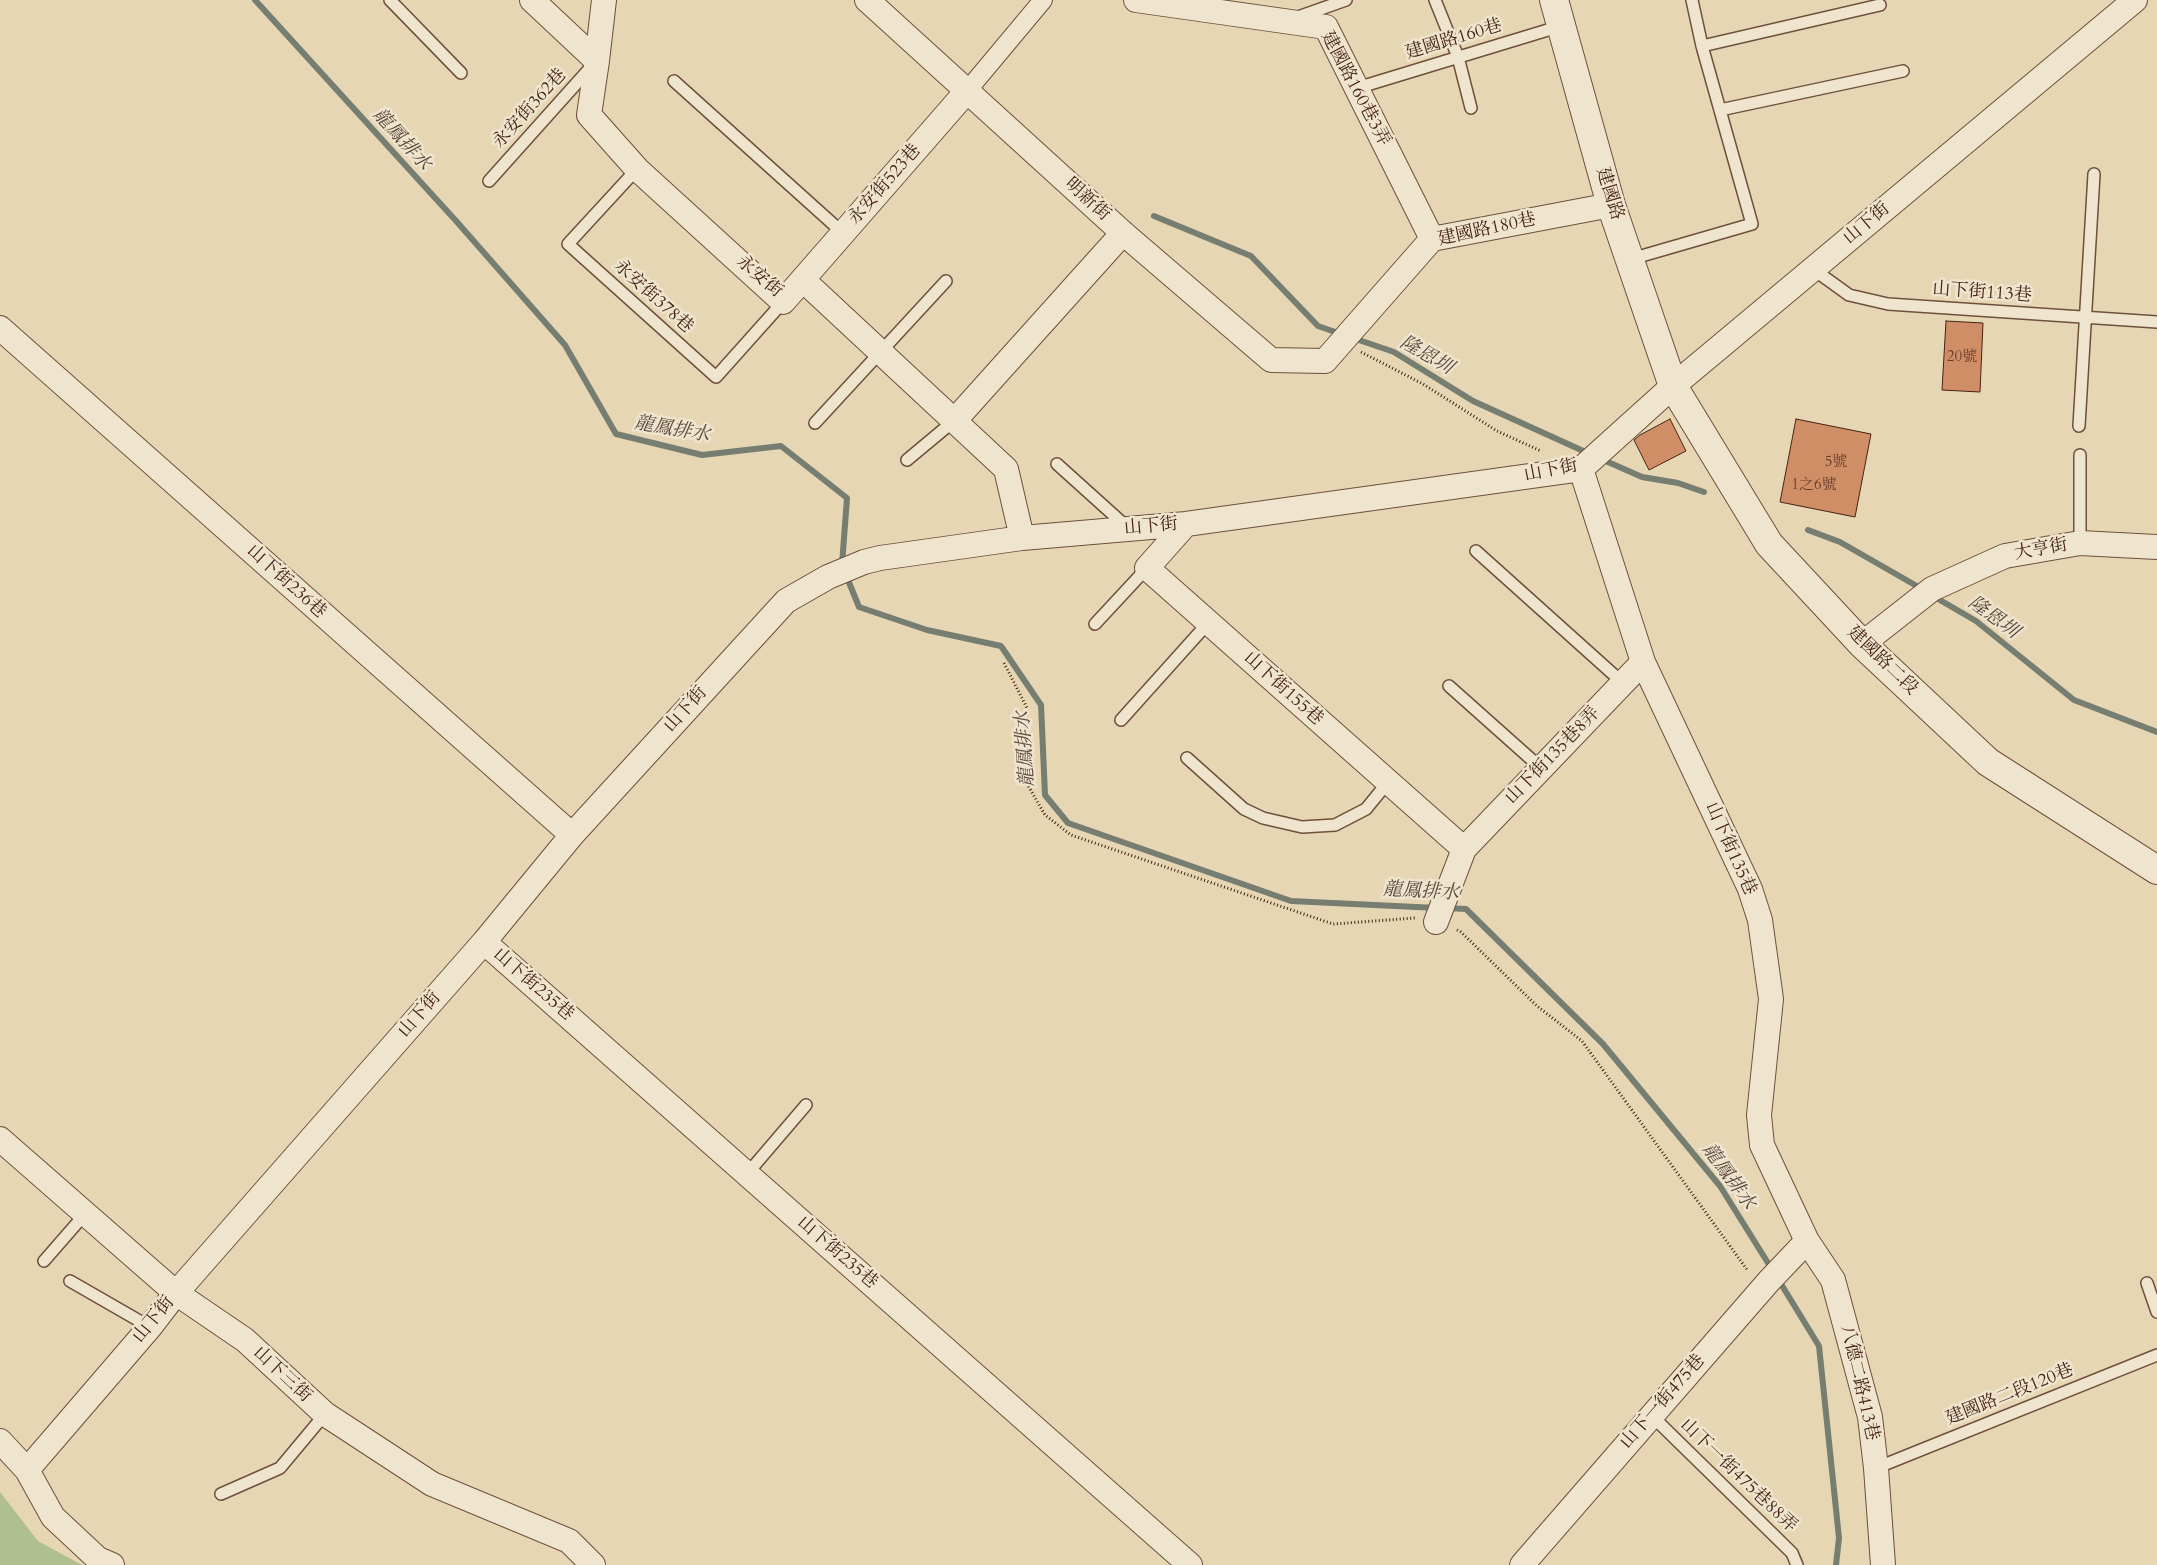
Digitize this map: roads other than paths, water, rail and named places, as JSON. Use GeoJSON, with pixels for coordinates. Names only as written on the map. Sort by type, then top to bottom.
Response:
{"type":"FeatureCollection","features":[{"type":"Feature","properties":{"kind":"street"},"geometry":{"type":"LineString","coordinates":[[532,0],[597,61]]}},
{"type":"Feature","properties":{"kind":"street"},"geometry":{"type":"LineString","coordinates":[[597,61],[604,0]]}},
{"type":"Feature","properties":{"kind":"street","name":"明新街"},"geometry":{"type":"LineString","coordinates":[[867,0],[1123,233],[1271,360],[1325,361]]}},
{"type":"Feature","properties":{"kind":"street"},"geometry":{"type":"LineString","coordinates":[[967,91],[1043,0]]}},
{"type":"Feature","properties":{"kind":"street","name":"建國路160巷3弄"},"geometry":{"type":"LineString","coordinates":[[1136,0],[1326,27],[1432,239]]}},
{"type":"Feature","properties":{"kind":"street","name":"山下街"},"geometry":{"type":"LineString","coordinates":[[27,1470],[150,1327],[176,1293],[484,942],[572,835],[786,601],[828,577],[864,562],[880,558],[1022,538],[1186,524],[1590,460],[1673,386],[2135,0]]}},
{"type":"Feature","properties":{"kind":"street","name":"建國路"},"geometry":{"type":"LineString","coordinates":[[1557,13],[1611,205],[1673,386]]}},
{"type":"Feature","properties":{"kind":"street","name":"永安街"},"geometry":{"type":"LineString","coordinates":[[597,61],[589,115],[637,169],[783,302],[803,280],[955,420],[1006,469],[1022,538]]}},
{"type":"Feature","properties":{"kind":"street","name":"永安街523巷"},"geometry":{"type":"LineString","coordinates":[[803,280],[967,91]]}},
{"type":"Feature","properties":{"kind":"street","name":"建國路180巷"},"geometry":{"type":"LineString","coordinates":[[1325,361],[1432,239],[1611,205]]}},
{"type":"Feature","properties":{"kind":"street"},"geometry":{"type":"LineString","coordinates":[[955,420],[1123,233]]}},
{"type":"Feature","properties":{"kind":"street","name":"山下街236巷"},"geometry":{"type":"LineString","coordinates":[[0,328],[572,835]]}},
{"type":"Feature","properties":{"kind":"street","name":"建國路二段"},"geometry":{"type":"LineString","coordinates":[[1673,386],[1769,544],[1862,644],[1988,762],[2157,869]]}},
{"type":"Feature","properties":{"kind":"street","name":"山下街135巷"},"geometry":{"type":"LineString","coordinates":[[1590,460],[1643,662],[1750,889],[1760,920],[1771,999],[1759,1115],[1762,1145],[1801,1248]]}},
{"type":"Feature","properties":{"kind":"street"},"geometry":{"type":"LineString","coordinates":[[1147,568],[1186,524]]}},
{"type":"Feature","properties":{"kind":"street","name":"大亨街"},"geometry":{"type":"LineString","coordinates":[[1862,644],[1927,594],[2005,556],[2080,544],[2157,548]]}},
{"type":"Feature","properties":{"kind":"street","name":"山下街155巷"},"geometry":{"type":"LineString","coordinates":[[1147,568],[1464,849]]}},
{"type":"Feature","properties":{"kind":"street","name":"山下街135巷8弄"},"geometry":{"type":"LineString","coordinates":[[1464,849],[1643,662]]}},
{"type":"Feature","properties":{"kind":"street"},"geometry":{"type":"LineString","coordinates":[[1438,919],[1464,849]]}},
{"type":"Feature","properties":{"kind":"street","name":"山下街235巷"},"geometry":{"type":"LineString","coordinates":[[484,942],[1190,1565]]}},
{"type":"Feature","properties":{"kind":"street","name":"山下三街"},"geometry":{"type":"LineString","coordinates":[[0,1139],[176,1293],[245,1340],[325,1414],[432,1484],[569,1542],[593,1565]]}},
{"type":"Feature","properties":{"kind":"street","name":"山下一街475巷"},"geometry":{"type":"LineString","coordinates":[[1522,1565],[1765,1285],[1801,1248]]}},
{"type":"Feature","properties":{"kind":"street","name":"八德二路413巷"},"geometry":{"type":"LineString","coordinates":[[1801,1248],[1834,1280],[1870,1417],[1876,1468],[1883,1565]]}},
{"type":"Feature","properties":{"kind":"street"},"geometry":{"type":"LineString","coordinates":[[0,1441],[27,1470],[53,1518],[98,1559],[112,1565]]}},
{"type":"Feature","properties":{"kind":"lane"},"geometry":{"type":"LineString","coordinates":[[390,0],[461,73]]}},
{"type":"Feature","properties":{"kind":"lane"},"geometry":{"type":"LineString","coordinates":[[1286,21],[1346,0]]}},
{"type":"Feature","properties":{"kind":"lane"},"geometry":{"type":"LineString","coordinates":[[1435,0],[1458,57],[1471,108]]}},
{"type":"Feature","properties":{"kind":"lane"},"geometry":{"type":"LineString","coordinates":[[1631,259],[1752,224],[1702,46],[1692,0]]}},
{"type":"Feature","properties":{"kind":"lane"},"geometry":{"type":"LineString","coordinates":[[1702,46],[1880,5]]}},
{"type":"Feature","properties":{"kind":"lane","name":"建國路160巷"},"geometry":{"type":"LineString","coordinates":[[1357,88],[1458,57],[1557,13]]}},
{"type":"Feature","properties":{"kind":"lane","name":"永安街362巷"},"geometry":{"type":"LineString","coordinates":[[488,181],[597,61]]}},
{"type":"Feature","properties":{"kind":"lane"},"geometry":{"type":"LineString","coordinates":[[1720,110],[1903,71]]}},
{"type":"Feature","properties":{"kind":"lane"},"geometry":{"type":"LineString","coordinates":[[674,82],[843,233]]}},
{"type":"Feature","properties":{"kind":"lane","name":"永安街378巷"},"geometry":{"type":"LineString","coordinates":[[637,169],[568,244],[716,377],[783,302]]}},
{"type":"Feature","properties":{"kind":"lane"},"geometry":{"type":"LineString","coordinates":[[2079,426],[2087,318],[2094,174]]}},
{"type":"Feature","properties":{"kind":"lane","name":"山下街113巷"},"geometry":{"type":"LineString","coordinates":[[1813,269],[1849,295],[1888,304],[2157,322]]}},
{"type":"Feature","properties":{"kind":"lane"},"geometry":{"type":"LineString","coordinates":[[815,423],[946,281]]}},
{"type":"Feature","properties":{"kind":"lane"},"geometry":{"type":"LineString","coordinates":[[907,460],[955,420]]}},
{"type":"Feature","properties":{"kind":"lane"},"geometry":{"type":"LineString","coordinates":[[2080,455],[2080,544]]}},
{"type":"Feature","properties":{"kind":"lane"},"geometry":{"type":"LineString","coordinates":[[1057,464],[1130,529]]}},
{"type":"Feature","properties":{"kind":"lane"},"geometry":{"type":"LineString","coordinates":[[1476,551],[1623,683]]}},
{"type":"Feature","properties":{"kind":"lane"},"geometry":{"type":"LineString","coordinates":[[1095,624],[1147,568]]}},
{"type":"Feature","properties":{"kind":"lane"},"geometry":{"type":"LineString","coordinates":[[1121,720],[1208,623]]}},
{"type":"Feature","properties":{"kind":"lane"},"geometry":{"type":"LineString","coordinates":[[1449,686],[1541,768]]}},
{"type":"Feature","properties":{"kind":"lane"},"geometry":{"type":"LineString","coordinates":[[1188,758],[1244,810],[1263,818],[1302,827],[1335,825],[1366,810],[1388,782]]}},
{"type":"Feature","properties":{"kind":"lane"},"geometry":{"type":"LineString","coordinates":[[747,1174],[806,1105]]}},
{"type":"Feature","properties":{"kind":"lane"},"geometry":{"type":"LineString","coordinates":[[44,1261],[85,1214]]}},
{"type":"Feature","properties":{"kind":"lane"},"geometry":{"type":"LineString","coordinates":[[70,1281],[150,1327]]}},
{"type":"Feature","properties":{"kind":"lane"},"geometry":{"type":"LineString","coordinates":[[2147,1283],[2157,1312]]}},
{"type":"Feature","properties":{"kind":"lane","name":"建國路二段120巷"},"geometry":{"type":"LineString","coordinates":[[1876,1468],[2157,1355]]}},
{"type":"Feature","properties":{"kind":"lane"},"geometry":{"type":"LineString","coordinates":[[222,1494],[280,1468],[325,1414]]}},
{"type":"Feature","properties":{"kind":"lane","name":"山下一街475巷88弄"},"geometry":{"type":"LineString","coordinates":[[1651,1415],[1792,1552],[1797,1565]]}},
{"type":"Feature","properties":{"kind":"waterway","name":"龍鳳排水"},"geometry":{"type":"LineString","coordinates":[[255,0],[457,222],[565,345],[616,434],[702,455],[781,446],[847,498],[842,565]]}},
{"type":"Feature","properties":{"kind":"waterway","name":"隆恩圳"},"geometry":{"type":"LineString","coordinates":[[1154,216],[1251,256],[1318,326],[1341,334]]}},
{"type":"Feature","properties":{"kind":"waterway","name":"隆恩圳"},"geometry":{"type":"LineString","coordinates":[[1353,338],[1394,352],[1473,401],[1590,454]]}},
{"type":"Feature","properties":{"kind":"waterway","name":"隆恩圳"},"geometry":{"type":"LineString","coordinates":[[1599,458],[1642,477],[1678,483],[1704,492]]}},
{"type":"Feature","properties":{"kind":"waterway","name":"隆恩圳"},"geometry":{"type":"LineString","coordinates":[[1808,530],[1840,542],[1922,589]]}},
{"type":"Feature","properties":{"kind":"waterway","name":"龍鳳排水"},"geometry":{"type":"LineString","coordinates":[[846,575],[859,607],[927,630],[1001,646],[1041,705],[1045,795],[1068,823],[1291,901],[1437,908]]}},
{"type":"Feature","properties":{"kind":"waterway","name":"隆恩圳"},"geometry":{"type":"LineString","coordinates":[[1933,596],[1976,621],[2074,700],[2157,732]]}},
{"type":"Feature","properties":{"kind":"waterway","name":"龍鳳排水"},"geometry":{"type":"LineString","coordinates":[[1447,908],[1466,909],[1603,1044],[1720,1186],[1773,1271]]}},
{"type":"Feature","properties":{"kind":"waterway","name":"龍鳳排水"},"geometry":{"type":"LineString","coordinates":[[1778,1279],[1819,1346],[1839,1538],[1836,1565]]}}]}
